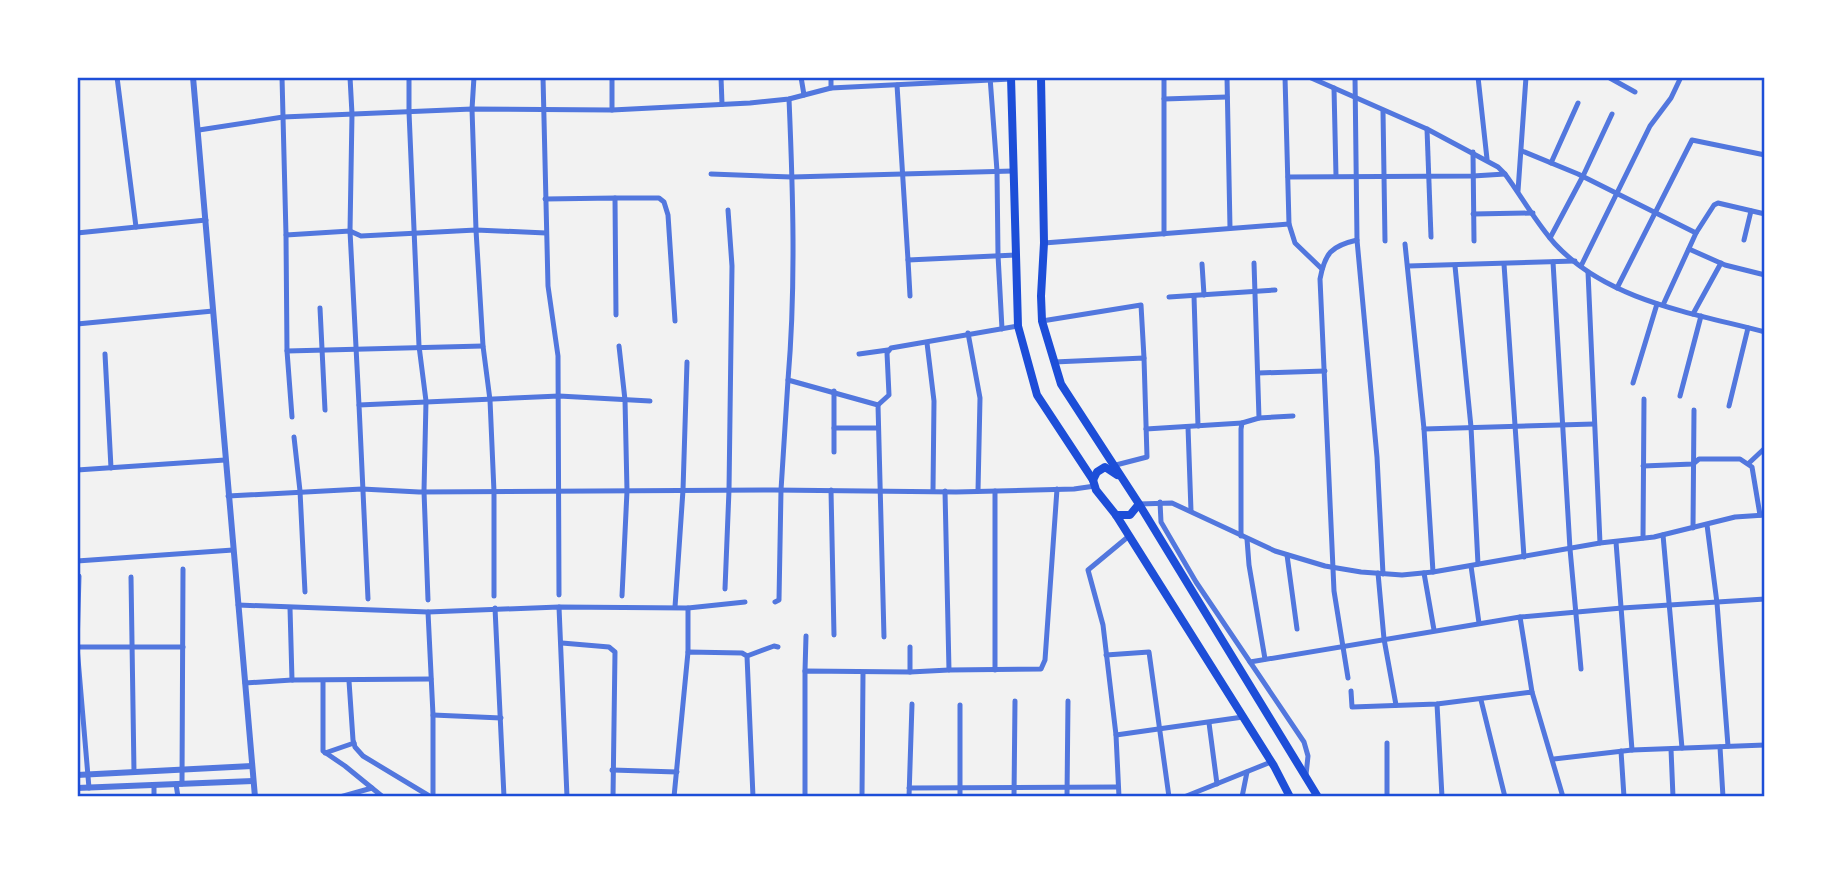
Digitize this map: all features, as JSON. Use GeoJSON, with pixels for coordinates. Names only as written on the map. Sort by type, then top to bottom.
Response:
{"type":"FeatureCollection","features":[{"type":"Feature","properties":{"kind":"highway"},"geometry":{"type":"LineString","coordinates":[[1041,77],[1044,243],[1042,321],[1061,384],[1112,466],[1123,478],[1318,797]]}},
{"type":"Feature","properties":{"kind":"highway"},"geometry":{"type":"LineString","coordinates":[[1011,78],[1018,326],[1037,395],[1116,515],[1271,762],[1290,797]]}},
{"type":"Feature","properties":{"kind":"highway"},"geometry":{"type":"LineString","coordinates":[[1094,483],[1097,472],[1105,467],[1123,478]]}},
{"type":"Feature","properties":{"kind":"highway"},"geometry":{"type":"LineString","coordinates":[[1116,515],[1130,515],[1139,504]]}},
{"type":"Feature","properties":{"kind":"street"},"geometry":{"type":"LineString","coordinates":[[117,77],[136,227]]}},
{"type":"Feature","properties":{"kind":"street"},"geometry":{"type":"LineString","coordinates":[[193,77],[255,797]]}},
{"type":"Feature","properties":{"kind":"street"},"geometry":{"type":"LineString","coordinates":[[282,77],[287,351],[292,417]]}},
{"type":"Feature","properties":{"kind":"street"},"geometry":{"type":"LineString","coordinates":[[350,77],[350,231],[368,599]]}},
{"type":"Feature","properties":{"kind":"street"},"geometry":{"type":"LineString","coordinates":[[409,77],[419,346],[426,401],[424,491],[428,600]]}},
{"type":"Feature","properties":{"kind":"street"},"geometry":{"type":"LineString","coordinates":[[474,77],[472,109],[475,230],[483,346],[490,400],[494,492],[494,596]]}},
{"type":"Feature","properties":{"kind":"street"},"geometry":{"type":"LineString","coordinates":[[543,77],[548,286],[558,356],[559,595]]}},
{"type":"Feature","properties":{"kind":"street"},"geometry":{"type":"LineString","coordinates":[[612,77],[612,110]]}},
{"type":"Feature","properties":{"kind":"street"},"geometry":{"type":"LineString","coordinates":[[722,77],[722,104]]}},
{"type":"Feature","properties":{"kind":"street"},"geometry":{"type":"LineString","coordinates":[[801,77],[804,94]]}},
{"type":"Feature","properties":{"kind":"street"},"geometry":{"type":"LineString","coordinates":[[831,77],[831,88]]}},
{"type":"Feature","properties":{"kind":"street"},"geometry":{"type":"LineString","coordinates":[[1164,77],[1164,234]]}},
{"type":"Feature","properties":{"kind":"street"},"geometry":{"type":"LineString","coordinates":[[1227,77],[1230,228]]}},
{"type":"Feature","properties":{"kind":"street"},"geometry":{"type":"LineString","coordinates":[[1285,77],[1289,223],[1295,243],[1322,269]]}},
{"type":"Feature","properties":{"kind":"street"},"geometry":{"type":"LineString","coordinates":[[1309,77],[1427,129],[1487,159],[1505,174],[1550,238],[1588,272],[1617,288],[1660,305],[1765,332]]}},
{"type":"Feature","properties":{"kind":"street"},"geometry":{"type":"LineString","coordinates":[[1354,77],[1357,240],[1376,444],[1384,639],[1396,705]]}},
{"type":"Feature","properties":{"kind":"street"},"geometry":{"type":"LineString","coordinates":[[1478,77],[1487,159]]}},
{"type":"Feature","properties":{"kind":"street"},"geometry":{"type":"LineString","coordinates":[[1518,191],[1527,77]]}},
{"type":"Feature","properties":{"kind":"street"},"geometry":{"type":"LineString","coordinates":[[1608,77],[1635,92]]}},
{"type":"Feature","properties":{"kind":"street"},"geometry":{"type":"LineString","coordinates":[[1581,266],[1650,126],[1671,98],[1681,77]]}},
{"type":"Feature","properties":{"kind":"street"},"geometry":{"type":"LineString","coordinates":[[990,78],[998,171],[998,255],[1003,329]]}},
{"type":"Feature","properties":{"kind":"street"},"geometry":{"type":"LineString","coordinates":[[199,130],[283,117],[472,109],[612,110],[789,99],[831,88],[1011,78]]}},
{"type":"Feature","properties":{"kind":"street"},"geometry":{"type":"LineString","coordinates":[[897,85],[910,296]]}},
{"type":"Feature","properties":{"kind":"street"},"geometry":{"type":"LineString","coordinates":[[1334,88],[1336,176]]}},
{"type":"Feature","properties":{"kind":"street"},"geometry":{"type":"LineString","coordinates":[[1164,99],[1227,97]]}},
{"type":"Feature","properties":{"kind":"street"},"geometry":{"type":"LineString","coordinates":[[775,602],[779,600],[781,490],[792,333],[794,245],[789,99]]}},
{"type":"Feature","properties":{"kind":"street"},"geometry":{"type":"LineString","coordinates":[[1551,163],[1578,103]]}},
{"type":"Feature","properties":{"kind":"street"},"geometry":{"type":"LineString","coordinates":[[1383,111],[1385,241]]}},
{"type":"Feature","properties":{"kind":"street"},"geometry":{"type":"LineString","coordinates":[[1550,238],[1612,114]]}},
{"type":"Feature","properties":{"kind":"street"},"geometry":{"type":"LineString","coordinates":[[1427,129],[1431,237]]}},
{"type":"Feature","properties":{"kind":"street"},"geometry":{"type":"LineString","coordinates":[[1617,288],[1692,140],[1765,155]]}},
{"type":"Feature","properties":{"kind":"street"},"geometry":{"type":"LineString","coordinates":[[1522,151],[1583,176],[1696,233]]}},
{"type":"Feature","properties":{"kind":"street"},"geometry":{"type":"LineString","coordinates":[[1473,152],[1474,241]]}},
{"type":"Feature","properties":{"kind":"street"},"geometry":{"type":"LineString","coordinates":[[711,174],[792,177],[1013,171]]}},
{"type":"Feature","properties":{"kind":"street"},"geometry":{"type":"LineString","coordinates":[[1287,177],[1505,174]]}},
{"type":"Feature","properties":{"kind":"street"},"geometry":{"type":"LineString","coordinates":[[615,198],[616,315]]}},
{"type":"Feature","properties":{"kind":"street"},"geometry":{"type":"LineString","coordinates":[[545,199],[659,198],[664,202],[668,215],[675,321]]}},
{"type":"Feature","properties":{"kind":"street"},"geometry":{"type":"LineString","coordinates":[[1633,383],[1660,305],[1696,233],[1714,205],[1718,203],[1765,214]]}},
{"type":"Feature","properties":{"kind":"street"},"geometry":{"type":"LineString","coordinates":[[725,589],[732,266],[729,210]]}},
{"type":"Feature","properties":{"kind":"street"},"geometry":{"type":"LineString","coordinates":[[1744,240],[1751,211]]}},
{"type":"Feature","properties":{"kind":"street"},"geometry":{"type":"LineString","coordinates":[[1473,214],[1533,213]]}},
{"type":"Feature","properties":{"kind":"street"},"geometry":{"type":"LineString","coordinates":[[77,233],[206,220]]}},
{"type":"Feature","properties":{"kind":"street"},"geometry":{"type":"LineString","coordinates":[[1044,243],[1289,223]]}},
{"type":"Feature","properties":{"kind":"street"},"geometry":{"type":"LineString","coordinates":[[286,235],[350,231],[360,236],[475,230],[546,233]]}},
{"type":"Feature","properties":{"kind":"street"},"geometry":{"type":"LineString","coordinates":[[1348,678],[1335,598],[1320,279],[1326,256],[1333,248],[1357,240]]}},
{"type":"Feature","properties":{"kind":"street"},"geometry":{"type":"LineString","coordinates":[[1405,244],[1424,429],[1433,572]]}},
{"type":"Feature","properties":{"kind":"street"},"geometry":{"type":"LineString","coordinates":[[1689,249],[1721,263],[1765,275]]}},
{"type":"Feature","properties":{"kind":"street"},"geometry":{"type":"LineString","coordinates":[[908,260],[1016,255]]}},
{"type":"Feature","properties":{"kind":"street"},"geometry":{"type":"LineString","coordinates":[[1408,266],[1575,261]]}},
{"type":"Feature","properties":{"kind":"street"},"geometry":{"type":"LineString","coordinates":[[1553,262],[1570,549],[1581,669]]}},
{"type":"Feature","properties":{"kind":"street"},"geometry":{"type":"LineString","coordinates":[[1254,263],[1259,418]]}},
{"type":"Feature","properties":{"kind":"street"},"geometry":{"type":"LineString","coordinates":[[1693,314],[1721,263]]}},
{"type":"Feature","properties":{"kind":"street"},"geometry":{"type":"LineString","coordinates":[[1202,264],[1204,295]]}},
{"type":"Feature","properties":{"kind":"street"},"geometry":{"type":"LineString","coordinates":[[1504,264],[1524,557]]}},
{"type":"Feature","properties":{"kind":"street"},"geometry":{"type":"LineString","coordinates":[[1455,265],[1471,427],[1478,564]]}},
{"type":"Feature","properties":{"kind":"street"},"geometry":{"type":"LineString","coordinates":[[1588,272],[1600,543]]}},
{"type":"Feature","properties":{"kind":"street"},"geometry":{"type":"LineString","coordinates":[[1169,297],[1275,290]]}},
{"type":"Feature","properties":{"kind":"street"},"geometry":{"type":"LineString","coordinates":[[1194,296],[1198,426]]}},
{"type":"Feature","properties":{"kind":"street"},"geometry":{"type":"LineString","coordinates":[[1042,321],[1141,305],[1147,457],[1112,466]]}},
{"type":"Feature","properties":{"kind":"street"},"geometry":{"type":"LineString","coordinates":[[320,307],[325,410]]}},
{"type":"Feature","properties":{"kind":"street"},"geometry":{"type":"LineString","coordinates":[[77,324],[213,311]]}},
{"type":"Feature","properties":{"kind":"street"},"geometry":{"type":"LineString","coordinates":[[1680,396],[1701,316]]}},
{"type":"Feature","properties":{"kind":"street"},"geometry":{"type":"LineString","coordinates":[[859,354],[1018,326]]}},
{"type":"Feature","properties":{"kind":"street"},"geometry":{"type":"LineString","coordinates":[[1728,407],[1748,328]]}},
{"type":"Feature","properties":{"kind":"street"},"geometry":{"type":"LineString","coordinates":[[968,333],[980,398],[978,491]]}},
{"type":"Feature","properties":{"kind":"street"},"geometry":{"type":"LineString","coordinates":[[927,343],[934,401],[933,490]]}},
{"type":"Feature","properties":{"kind":"street"},"geometry":{"type":"LineString","coordinates":[[287,351],[322,348],[483,346]]}},
{"type":"Feature","properties":{"kind":"street"},"geometry":{"type":"LineString","coordinates":[[619,346],[625,400],[627,491],[622,597]]}},
{"type":"Feature","properties":{"kind":"street"},"geometry":{"type":"LineString","coordinates":[[884,637],[878,405],[889,395],[888,350]]}},
{"type":"Feature","properties":{"kind":"street"},"geometry":{"type":"LineString","coordinates":[[105,354],[111,468]]}},
{"type":"Feature","properties":{"kind":"street"},"geometry":{"type":"LineString","coordinates":[[1054,362],[1144,358]]}},
{"type":"Feature","properties":{"kind":"street"},"geometry":{"type":"LineString","coordinates":[[675,607],[683,491],[687,362]]}},
{"type":"Feature","properties":{"kind":"street"},"geometry":{"type":"LineString","coordinates":[[1258,373],[1325,371]]}},
{"type":"Feature","properties":{"kind":"street"},"geometry":{"type":"LineString","coordinates":[[788,380],[878,405]]}},
{"type":"Feature","properties":{"kind":"street"},"geometry":{"type":"LineString","coordinates":[[834,391],[834,452]]}},
{"type":"Feature","properties":{"kind":"street"},"geometry":{"type":"LineString","coordinates":[[359,405],[559,397],[650,401]]}},
{"type":"Feature","properties":{"kind":"street"},"geometry":{"type":"LineString","coordinates":[[1643,538],[1644,399]]}},
{"type":"Feature","properties":{"kind":"street"},"geometry":{"type":"LineString","coordinates":[[1693,528],[1694,410]]}},
{"type":"Feature","properties":{"kind":"street"},"geometry":{"type":"LineString","coordinates":[[1146,429],[1242,423],[1259,418],[1293,416]]}},
{"type":"Feature","properties":{"kind":"street"},"geometry":{"type":"LineString","coordinates":[[1242,423],[1244,538],[1265,659]]}},
{"type":"Feature","properties":{"kind":"street"},"geometry":{"type":"LineString","coordinates":[[1424,429],[1594,424]]}},
{"type":"Feature","properties":{"kind":"street"},"geometry":{"type":"LineString","coordinates":[[1188,427],[1191,511]]}},
{"type":"Feature","properties":{"kind":"street"},"geometry":{"type":"LineString","coordinates":[[834,428],[878,428]]}},
{"type":"Feature","properties":{"kind":"street"},"geometry":{"type":"LineString","coordinates":[[294,437],[300,491],[305,592]]}},
{"type":"Feature","properties":{"kind":"street"},"geometry":{"type":"LineString","coordinates":[[1749,463],[1765,449]]}},
{"type":"Feature","properties":{"kind":"street"},"geometry":{"type":"LineString","coordinates":[[1139,504],[1172,503],[1244,538],[1287,555],[1335,567],[1380,574],[1433,572],[1600,543],[1663,535],[1735,517],[1763,515],[1752,467],[1740,459],[1699,459],[1693,464],[1643,466]]}},
{"type":"Feature","properties":{"kind":"street"},"geometry":{"type":"LineString","coordinates":[[77,470],[225,460]]}},
{"type":"Feature","properties":{"kind":"street"},"geometry":{"type":"LineString","coordinates":[[228,496],[362,489],[494,492],[995,491],[1057,489],[1094,483]]}},
{"type":"Feature","properties":{"kind":"street"},"geometry":{"type":"LineString","coordinates":[[805,671],[863,673],[1041,669],[1045,660],[1057,489]]}},
{"type":"Feature","properties":{"kind":"street"},"geometry":{"type":"LineString","coordinates":[[831,490],[834,635]]}},
{"type":"Feature","properties":{"kind":"street"},"geometry":{"type":"LineString","coordinates":[[945,491],[949,670]]}},
{"type":"Feature","properties":{"kind":"street"},"geometry":{"type":"LineString","coordinates":[[995,491],[995,670]]}},
{"type":"Feature","properties":{"kind":"street"},"geometry":{"type":"LineString","coordinates":[[1160,502],[1161,522],[1196,582],[1304,742],[1308,756],[1306,775]]}},
{"type":"Feature","properties":{"kind":"street"},"geometry":{"type":"LineString","coordinates":[[1707,525],[1717,603],[1724,746],[1723,797]]}},
{"type":"Feature","properties":{"kind":"street"},"geometry":{"type":"LineString","coordinates":[[1663,535],[1682,748]]}},
{"type":"Feature","properties":{"kind":"street"},"geometry":{"type":"LineString","coordinates":[[1119,797],[1116,735],[1103,625],[1088,570],[1129,536]]}},
{"type":"Feature","properties":{"kind":"street"},"geometry":{"type":"LineString","coordinates":[[1616,542],[1632,750]]}},
{"type":"Feature","properties":{"kind":"street"},"geometry":{"type":"LineString","coordinates":[[77,561],[233,550]]}},
{"type":"Feature","properties":{"kind":"street"},"geometry":{"type":"LineString","coordinates":[[1287,555],[1297,629]]}},
{"type":"Feature","properties":{"kind":"street"},"geometry":{"type":"LineString","coordinates":[[1471,566],[1479,623]]}},
{"type":"Feature","properties":{"kind":"street"},"geometry":{"type":"LineString","coordinates":[[178,797],[182,770],[183,569]]}},
{"type":"Feature","properties":{"kind":"street"},"geometry":{"type":"LineString","coordinates":[[1424,573],[1434,630]]}},
{"type":"Feature","properties":{"kind":"street"},"geometry":{"type":"LineString","coordinates":[[79,576],[77,647],[89,788]]}},
{"type":"Feature","properties":{"kind":"street"},"geometry":{"type":"LineString","coordinates":[[131,577],[134,772]]}},
{"type":"Feature","properties":{"kind":"street"},"geometry":{"type":"LineString","coordinates":[[1250,662],[1520,617],[1765,599]]}},
{"type":"Feature","properties":{"kind":"street"},"geometry":{"type":"LineString","coordinates":[[238,606],[428,612],[559,607],[688,608],[745,602]]}},
{"type":"Feature","properties":{"kind":"street"},"geometry":{"type":"LineString","coordinates":[[559,607],[567,797]]}},
{"type":"Feature","properties":{"kind":"street"},"geometry":{"type":"LineString","coordinates":[[290,608],[292,680]]}},
{"type":"Feature","properties":{"kind":"street"},"geometry":{"type":"LineString","coordinates":[[495,608],[504,797]]}},
{"type":"Feature","properties":{"kind":"street"},"geometry":{"type":"LineString","coordinates":[[674,797],[688,652],[688,608]]}},
{"type":"Feature","properties":{"kind":"street"},"geometry":{"type":"LineString","coordinates":[[428,612],[433,715],[432,797]]}},
{"type":"Feature","properties":{"kind":"street"},"geometry":{"type":"LineString","coordinates":[[1520,617],[1532,692],[1554,759],[1563,797]]}},
{"type":"Feature","properties":{"kind":"street"},"geometry":{"type":"LineString","coordinates":[[805,797],[806,636]]}},
{"type":"Feature","properties":{"kind":"street"},"geometry":{"type":"LineString","coordinates":[[562,643],[609,646],[615,652],[613,797]]}},
{"type":"Feature","properties":{"kind":"street"},"geometry":{"type":"LineString","coordinates":[[77,647],[183,647]]}},
{"type":"Feature","properties":{"kind":"street"},"geometry":{"type":"LineString","coordinates":[[688,652],[741,653],[747,656],[778,647]]}},
{"type":"Feature","properties":{"kind":"street"},"geometry":{"type":"LineString","coordinates":[[910,647],[910,672]]}},
{"type":"Feature","properties":{"kind":"street"},"geometry":{"type":"LineString","coordinates":[[1106,654],[1149,652],[1169,797]]}},
{"type":"Feature","properties":{"kind":"street"},"geometry":{"type":"LineString","coordinates":[[747,656],[753,797]]}},
{"type":"Feature","properties":{"kind":"street"},"geometry":{"type":"LineString","coordinates":[[862,797],[863,673]]}},
{"type":"Feature","properties":{"kind":"street"},"geometry":{"type":"LineString","coordinates":[[244,683],[431,679]]}},
{"type":"Feature","properties":{"kind":"street"},"geometry":{"type":"LineString","coordinates":[[323,681],[322,747],[325,753],[383,797]]}},
{"type":"Feature","properties":{"kind":"street"},"geometry":{"type":"LineString","coordinates":[[349,681],[354,743],[363,756],[432,797]]}},
{"type":"Feature","properties":{"kind":"street"},"geometry":{"type":"LineString","coordinates":[[1351,691],[1352,706],[1437,704],[1532,692]]}},
{"type":"Feature","properties":{"kind":"street"},"geometry":{"type":"LineString","coordinates":[[1481,700],[1505,797]]}},
{"type":"Feature","properties":{"kind":"street"},"geometry":{"type":"LineString","coordinates":[[1014,797],[1015,701]]}},
{"type":"Feature","properties":{"kind":"street"},"geometry":{"type":"LineString","coordinates":[[1067,797],[1068,701]]}},
{"type":"Feature","properties":{"kind":"street"},"geometry":{"type":"LineString","coordinates":[[909,797],[912,704]]}},
{"type":"Feature","properties":{"kind":"street"},"geometry":{"type":"LineString","coordinates":[[1437,704],[1442,797]]}},
{"type":"Feature","properties":{"kind":"street"},"geometry":{"type":"LineString","coordinates":[[960,705],[960,797]]}},
{"type":"Feature","properties":{"kind":"street"},"geometry":{"type":"LineString","coordinates":[[433,715],[501,718]]}},
{"type":"Feature","properties":{"kind":"street"},"geometry":{"type":"LineString","coordinates":[[1116,735],[1243,717]]}},
{"type":"Feature","properties":{"kind":"street"},"geometry":{"type":"LineString","coordinates":[[1209,723],[1217,784]]}},
{"type":"Feature","properties":{"kind":"street"},"geometry":{"type":"LineString","coordinates":[[325,753],[354,743]]}},
{"type":"Feature","properties":{"kind":"street"},"geometry":{"type":"LineString","coordinates":[[1387,743],[1387,797]]}},
{"type":"Feature","properties":{"kind":"street"},"geometry":{"type":"LineString","coordinates":[[1554,759],[1632,750],[1765,746]]}},
{"type":"Feature","properties":{"kind":"street"},"geometry":{"type":"LineString","coordinates":[[1671,749],[1673,797]]}},
{"type":"Feature","properties":{"kind":"street"},"geometry":{"type":"LineString","coordinates":[[1621,751],[1624,797]]}},
{"type":"Feature","properties":{"kind":"street"},"geometry":{"type":"LineString","coordinates":[[1184,797],[1271,762]]}},
{"type":"Feature","properties":{"kind":"street"},"geometry":{"type":"LineString","coordinates":[[77,775],[252,766]]}},
{"type":"Feature","properties":{"kind":"street"},"geometry":{"type":"LineString","coordinates":[[612,770],[677,772]]}},
{"type":"Feature","properties":{"kind":"street"},"geometry":{"type":"LineString","coordinates":[[1242,797],[1247,772]]}},
{"type":"Feature","properties":{"kind":"street"},"geometry":{"type":"LineString","coordinates":[[77,788],[253,781]]}},
{"type":"Feature","properties":{"kind":"street"},"geometry":{"type":"LineString","coordinates":[[154,785],[154,797]]}},
{"type":"Feature","properties":{"kind":"street"},"geometry":{"type":"LineString","coordinates":[[99,787],[100,797]]}},
{"type":"Feature","properties":{"kind":"street"},"geometry":{"type":"LineString","coordinates":[[909,788],[1117,787]]}},
{"type":"Feature","properties":{"kind":"street"},"geometry":{"type":"LineString","coordinates":[[340,797],[372,788]]}}]}
